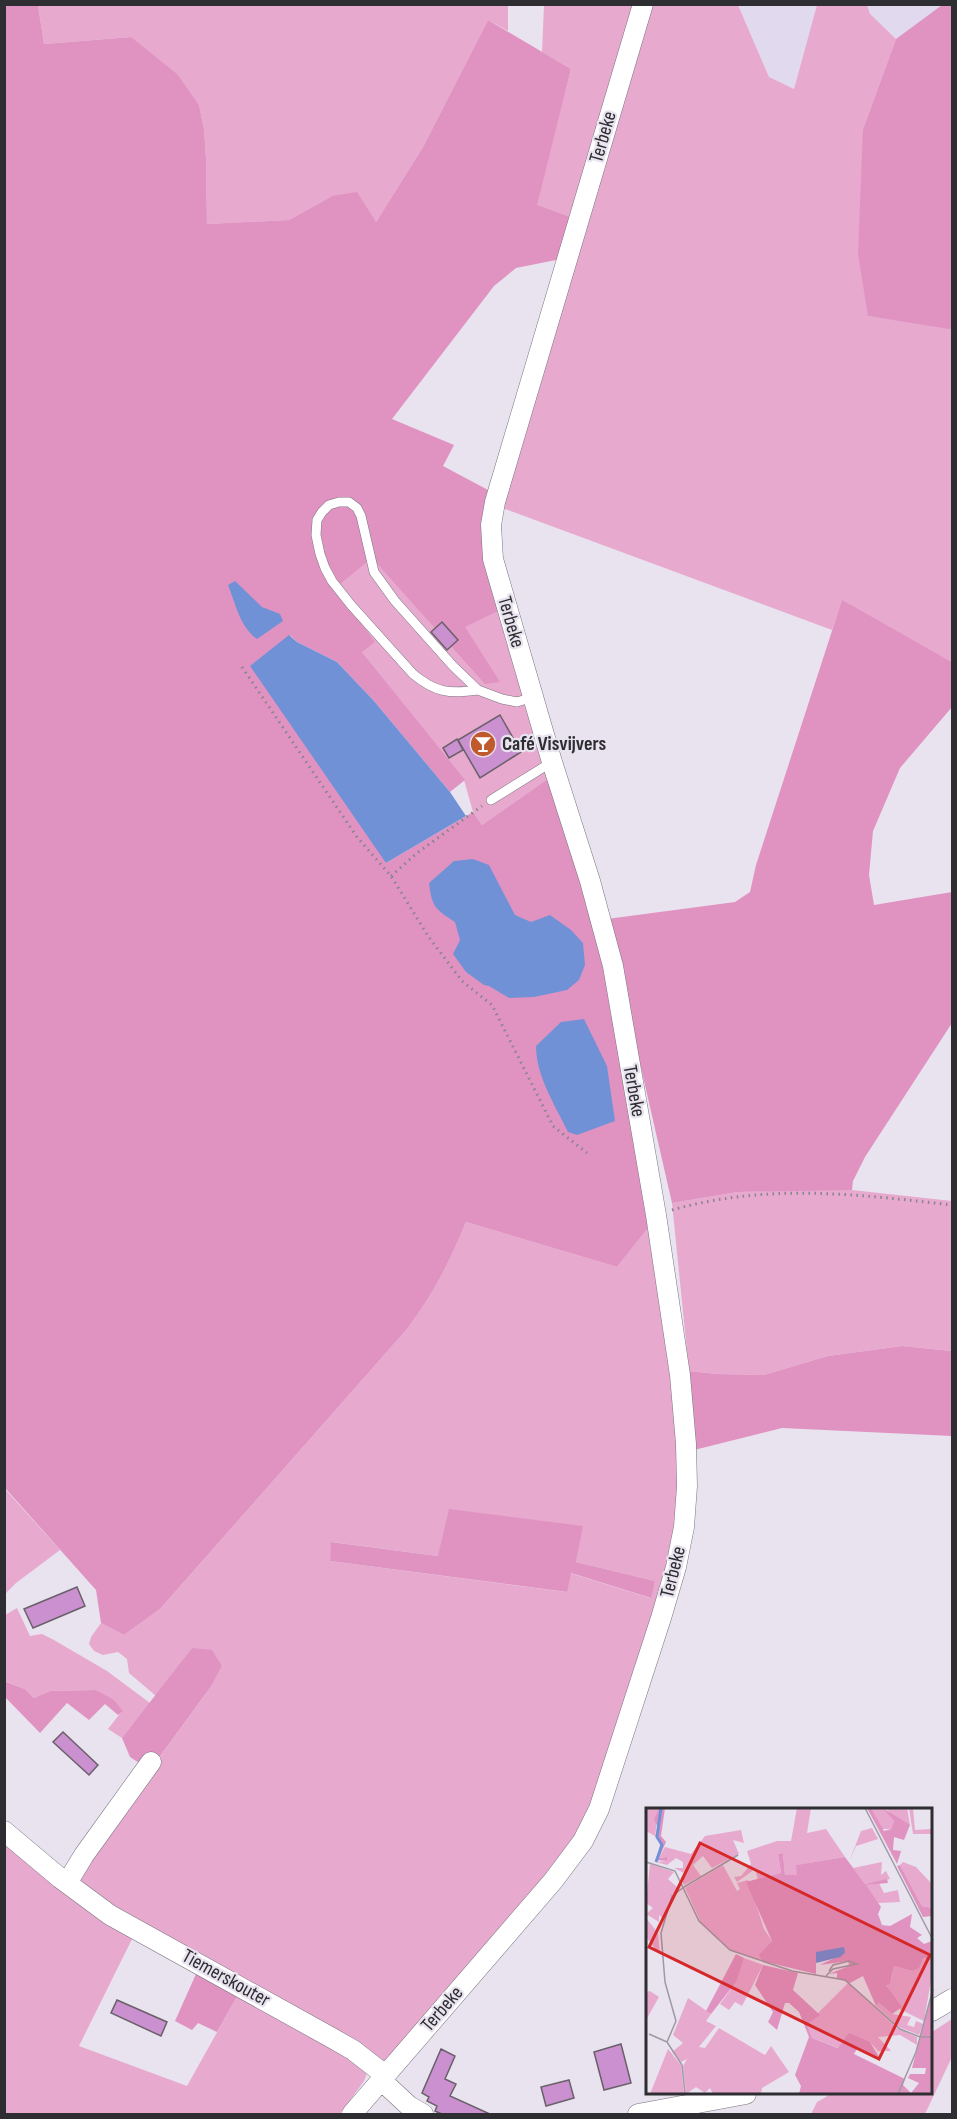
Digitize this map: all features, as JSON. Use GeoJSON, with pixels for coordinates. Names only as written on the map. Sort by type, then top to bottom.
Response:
{"type":"FeatureCollection","features":[{"type":"Feature","properties":{"kind":"street","name":"Terbeke"},"geometry":{"type":"LineString","coordinates":[[352,2115],[553,1881],[584,1840],[605,1796],[673,1575],[686,1506],[686,1444],[680,1376],[656,1215],[613,966],[590,881],[552,762],[493,559],[492,516],[643,4]]}},
{"type":"Feature","properties":{"kind":"street"},"geometry":{"type":"LineString","coordinates":[[67,1883],[84,1855],[151,1762]]}},
{"type":"Feature","properties":{"kind":"street","name":"Tiemerskouter"},"geometry":{"type":"LineString","coordinates":[[4,1831],[110,1915],[339,2042],[383,2078],[409,2106],[423,2115]]}},
{"type":"Feature","properties":{"kind":"street"},"geometry":{"type":"LineString","coordinates":[[933,2010],[952,1999]]}},
{"type":"Feature","properties":{"kind":"street"},"geometry":{"type":"LineString","coordinates":[[638,2115],[741,2095]]}},
{"type":"Feature","properties":{"kind":"lane"},"geometry":{"type":"LineString","coordinates":[[478,690],[451,692],[439,691],[427,686],[413,674],[332,581],[320,554],[316,535],[317,520],[329,505],[349,502],[357,508],[361,516],[369,557],[381,583],[453,666],[478,690],[517,702],[533,698]]}},
{"type":"Feature","properties":{"kind":"lane"},"geometry":{"type":"LineString","coordinates":[[491,800],[552,762]]}},
{"type":"Feature","properties":{"kind":"path"},"geometry":{"type":"LineString","coordinates":[[242,667],[357,837],[391,876],[428,936],[462,981],[492,1005],[553,1126],[587,1153]]}},
{"type":"Feature","properties":{"kind":"path"},"geometry":{"type":"LineString","coordinates":[[391,876],[417,853],[491,800]]}},
{"type":"Feature","properties":{"kind":"path"},"geometry":{"type":"LineString","coordinates":[[656,1215],[690,1205],[736,1196],[802,1193],[851,1193],[952,1205]]}},
{"type":"Feature","properties":{"kind":"shaded area"},"geometry":{"type":"Polygon","coordinates":[[[4,5],[38,5],[44,44],[131,37],[177,74],[199,105],[204,129],[207,224],[289,220],[332,196],[357,192],[376,222],[423,147],[488,20],[571,69],[537,205],[571,217],[561,259],[516,268],[494,286],[392,419],[454,445],[443,466],[490,491],[502,609],[465,627],[500,682],[485,684],[372,558],[335,588],[375,642],[362,652],[465,780],[450,792],[374,701],[337,662],[297,642],[290,635],[386,863],[473,812],[482,825],[549,778],[585,895],[604,967],[623,1064],[648,1228],[617,1267],[466,1222],[440,1277],[407,1329],[160,1609],[124,1635],[101,1623],[96,1590],[5,1488],[4,5]]]}},
{"type":"Feature","properties":{"kind":"shaded area"},"geometry":{"type":"Polygon","coordinates":[[[38,5],[508,5],[508,31],[488,20],[423,147],[376,222],[332,196],[289,220],[207,224],[206,158],[204,129],[199,105],[131,37],[44,44],[38,5]]]}},
{"type":"Feature","properties":{"kind":"shaded area"},"geometry":{"type":"Polygon","coordinates":[[[544,5],[633,5],[571,217],[536,205],[571,69],[542,52],[544,5]]]}},
{"type":"Feature","properties":{"kind":"shaded area"},"geometry":{"type":"Polygon","coordinates":[[[649,5],[738,5],[769,77],[794,89],[817,5],[867,5],[870,14],[896,39],[863,129],[868,316],[952,328],[952,662],[842,601],[832,630],[500,507],[649,5]]]}},
{"type":"Feature","properties":{"kind":"shaded area"},"geometry":{"type":"Polygon","coordinates":[[[738,5],[817,5],[794,89],[769,77],[738,5]]]}},
{"type":"Feature","properties":{"kind":"shaded area"},"geometry":{"type":"Polygon","coordinates":[[[867,5],[942,5],[896,39],[869,14],[867,5]]]}},
{"type":"Feature","properties":{"kind":"shaded area"},"geometry":{"type":"Polygon","coordinates":[[[942,5],[952,5],[952,328],[949,329],[868,316],[858,254],[863,129],[896,39],[942,5]]]}},
{"type":"Feature","properties":{"kind":"shaded area"},"geometry":{"type":"Polygon","coordinates":[[[268,445],[483,520],[549,778],[482,825],[473,812],[464,780],[362,652],[268,445]]]}},
{"type":"Feature","properties":{"kind":"shaded area"},"geometry":{"type":"Polygon","coordinates":[[[842,600],[952,662],[952,707],[900,768],[873,831],[869,875],[874,905],[952,892],[952,1023],[865,1157],[853,1181],[852,1190],[738,1192],[672,1203],[607,919],[735,902],[750,892],[756,865],[842,600]]]}},
{"type":"Feature","properties":{"kind":"shaded area"},"geometry":{"type":"Polygon","coordinates":[[[852,1190],[952,1201],[952,1351],[902,1346],[828,1356],[764,1375],[689,1371],[672,1203],[738,1192],[852,1190]]]}},
{"type":"Feature","properties":{"kind":"shaded area"},"geometry":{"type":"Polygon","coordinates":[[[466,1222],[617,1267],[648,1228],[667,1340],[677,1433],[680,1485],[676,1536],[595,1804],[565,1857],[395,2057],[383,2063],[90,1896],[77,1877],[90,1853],[212,1685],[222,1666],[192,1648],[156,1696],[129,1673],[127,1659],[118,1652],[103,1655],[94,1651],[89,1644],[101,1623],[124,1635],[160,1609],[407,1329],[433,1290],[466,1222]],[[582,1526],[438,1556],[332,1542],[330,1561],[566,1592],[570,1573],[650,1598],[655,1581],[576,1562],[582,1526]]]}},
{"type":"Feature","properties":{"kind":"shaded area"},"geometry":{"type":"Polygon","coordinates":[[[902,1346],[952,1351],[952,1436],[782,1428],[694,1450],[689,1371],[764,1375],[828,1356],[902,1346]]]}},
{"type":"Feature","properties":{"kind":"shaded area"},"geometry":{"type":"Polygon","coordinates":[[[4,1488],[60,1550],[5,1594],[4,1488]]]}},
{"type":"Feature","properties":{"kind":"shaded area"},"geometry":{"type":"Polygon","coordinates":[[[449,1509],[583,1526],[576,1562],[655,1581],[651,1598],[571,1573],[567,1592],[330,1561],[331,1542],[438,1556],[449,1509]]]}},
{"type":"Feature","properties":{"kind":"shaded area"},"geometry":{"type":"Polygon","coordinates":[[[17,1608],[30,1636],[42,1634],[54,1640],[107,1671],[150,1703],[122,1738],[108,1729],[122,1711],[96,1690],[50,1691],[34,1698],[25,1689],[5,1681],[5,1615],[17,1608]]]}},
{"type":"Feature","properties":{"kind":"shaded area"},"geometry":{"type":"Polygon","coordinates":[[[192,1648],[212,1650],[222,1666],[212,1685],[150,1770],[130,1757],[122,1738],[192,1648]]]}},
{"type":"Feature","properties":{"kind":"shaded area"},"geometry":{"type":"Polygon","coordinates":[[[4,1681],[25,1689],[34,1698],[50,1691],[96,1690],[114,1700],[123,1711],[118,1715],[105,1704],[89,1720],[67,1703],[40,1733],[5,1697],[4,1681]]]}},
{"type":"Feature","properties":{"kind":"shaded area"},"geometry":{"type":"Polygon","coordinates":[[[4,1837],[134,1935],[79,2046],[187,2086],[239,1993],[358,2062],[367,2073],[364,2081],[340,2114],[5,2114],[4,1837]]]}},
{"type":"Feature","properties":{"kind":"shaded area"},"geometry":{"type":"Polygon","coordinates":[[[201,1971],[239,1993],[217,2032],[198,2023],[192,2030],[175,2021],[196,1974],[201,1971]]]}},
{"type":"Feature","properties":{"kind":"shaded area"},"geometry":{"type":"Polygon","coordinates":[[[952,2019],[952,2057],[925,2114],[811,2114],[817,2102],[829,2095],[933,2095],[933,2031],[952,2019]]]}},
{"type":"Feature","properties":{"kind":"water"},"geometry":{"type":"Polygon","coordinates":[[[235,581],[262,607],[280,614],[283,621],[257,639],[251,634],[242,622],[228,585],[235,581]]]}},
{"type":"Feature","properties":{"kind":"water"},"geometry":{"type":"Polygon","coordinates":[[[289,635],[297,642],[337,662],[374,701],[450,792],[466,816],[386,863],[250,666],[289,635]]]}},
{"type":"Feature","properties":{"kind":"water"},"geometry":{"type":"Polygon","coordinates":[[[473,859],[489,865],[515,915],[531,922],[550,915],[571,930],[583,943],[585,965],[579,980],[567,990],[534,997],[509,998],[484,985],[466,972],[453,954],[460,940],[455,922],[436,907],[429,883],[454,861],[473,859]]]}},
{"type":"Feature","properties":{"kind":"water"},"geometry":{"type":"Polygon","coordinates":[[[584,1019],[607,1066],[615,1121],[577,1135],[568,1132],[547,1090],[539,1068],[536,1046],[561,1022],[584,1019]]]}},
{"type":"Feature","properties":{"kind":"building"},"geometry":{"type":"Polygon","coordinates":[[[442,622],[458,640],[447,650],[431,632],[442,622]]]}},
{"type":"Feature","properties":{"kind":"building","name":"Café Visvijvers"},"geometry":{"type":"Polygon","coordinates":[[[500,715],[521,752],[480,778],[458,740],[500,715]]]}},
{"type":"Feature","properties":{"kind":"building"},"geometry":{"type":"Polygon","coordinates":[[[457,739],[463,750],[449,758],[443,748],[457,739]]]}},
{"type":"Feature","properties":{"kind":"building"},"geometry":{"type":"Polygon","coordinates":[[[77,1587],[85,1606],[33,1628],[24,1609],[77,1587]]]}},
{"type":"Feature","properties":{"kind":"building"},"geometry":{"type":"Polygon","coordinates":[[[63,1732],[98,1765],[89,1775],[53,1742],[63,1732]]]}},
{"type":"Feature","properties":{"kind":"building"},"geometry":{"type":"Polygon","coordinates":[[[117,2000],[167,2022],[161,2036],[111,2013],[117,2000]]]}},
{"type":"Feature","properties":{"kind":"building"},"geometry":{"type":"Polygon","coordinates":[[[621,2044],[631,2083],[604,2090],[594,2052],[621,2044]]]}},
{"type":"Feature","properties":{"kind":"building"},"geometry":{"type":"Polygon","coordinates":[[[441,2049],[455,2056],[445,2079],[456,2084],[450,2096],[492,2115],[444,2115],[435,2111],[437,2106],[427,2101],[429,2097],[422,2093],[441,2049]]]}},
{"type":"Feature","properties":{"kind":"building"},"geometry":{"type":"Polygon","coordinates":[[[569,2080],[574,2098],[546,2106],[541,2087],[569,2080]]]}},
{"type":"Feature","properties":{"kind":"place","name":"Café Visvijvers"},"geometry":{"type":"Point","coordinates":[483,744]}}]}
